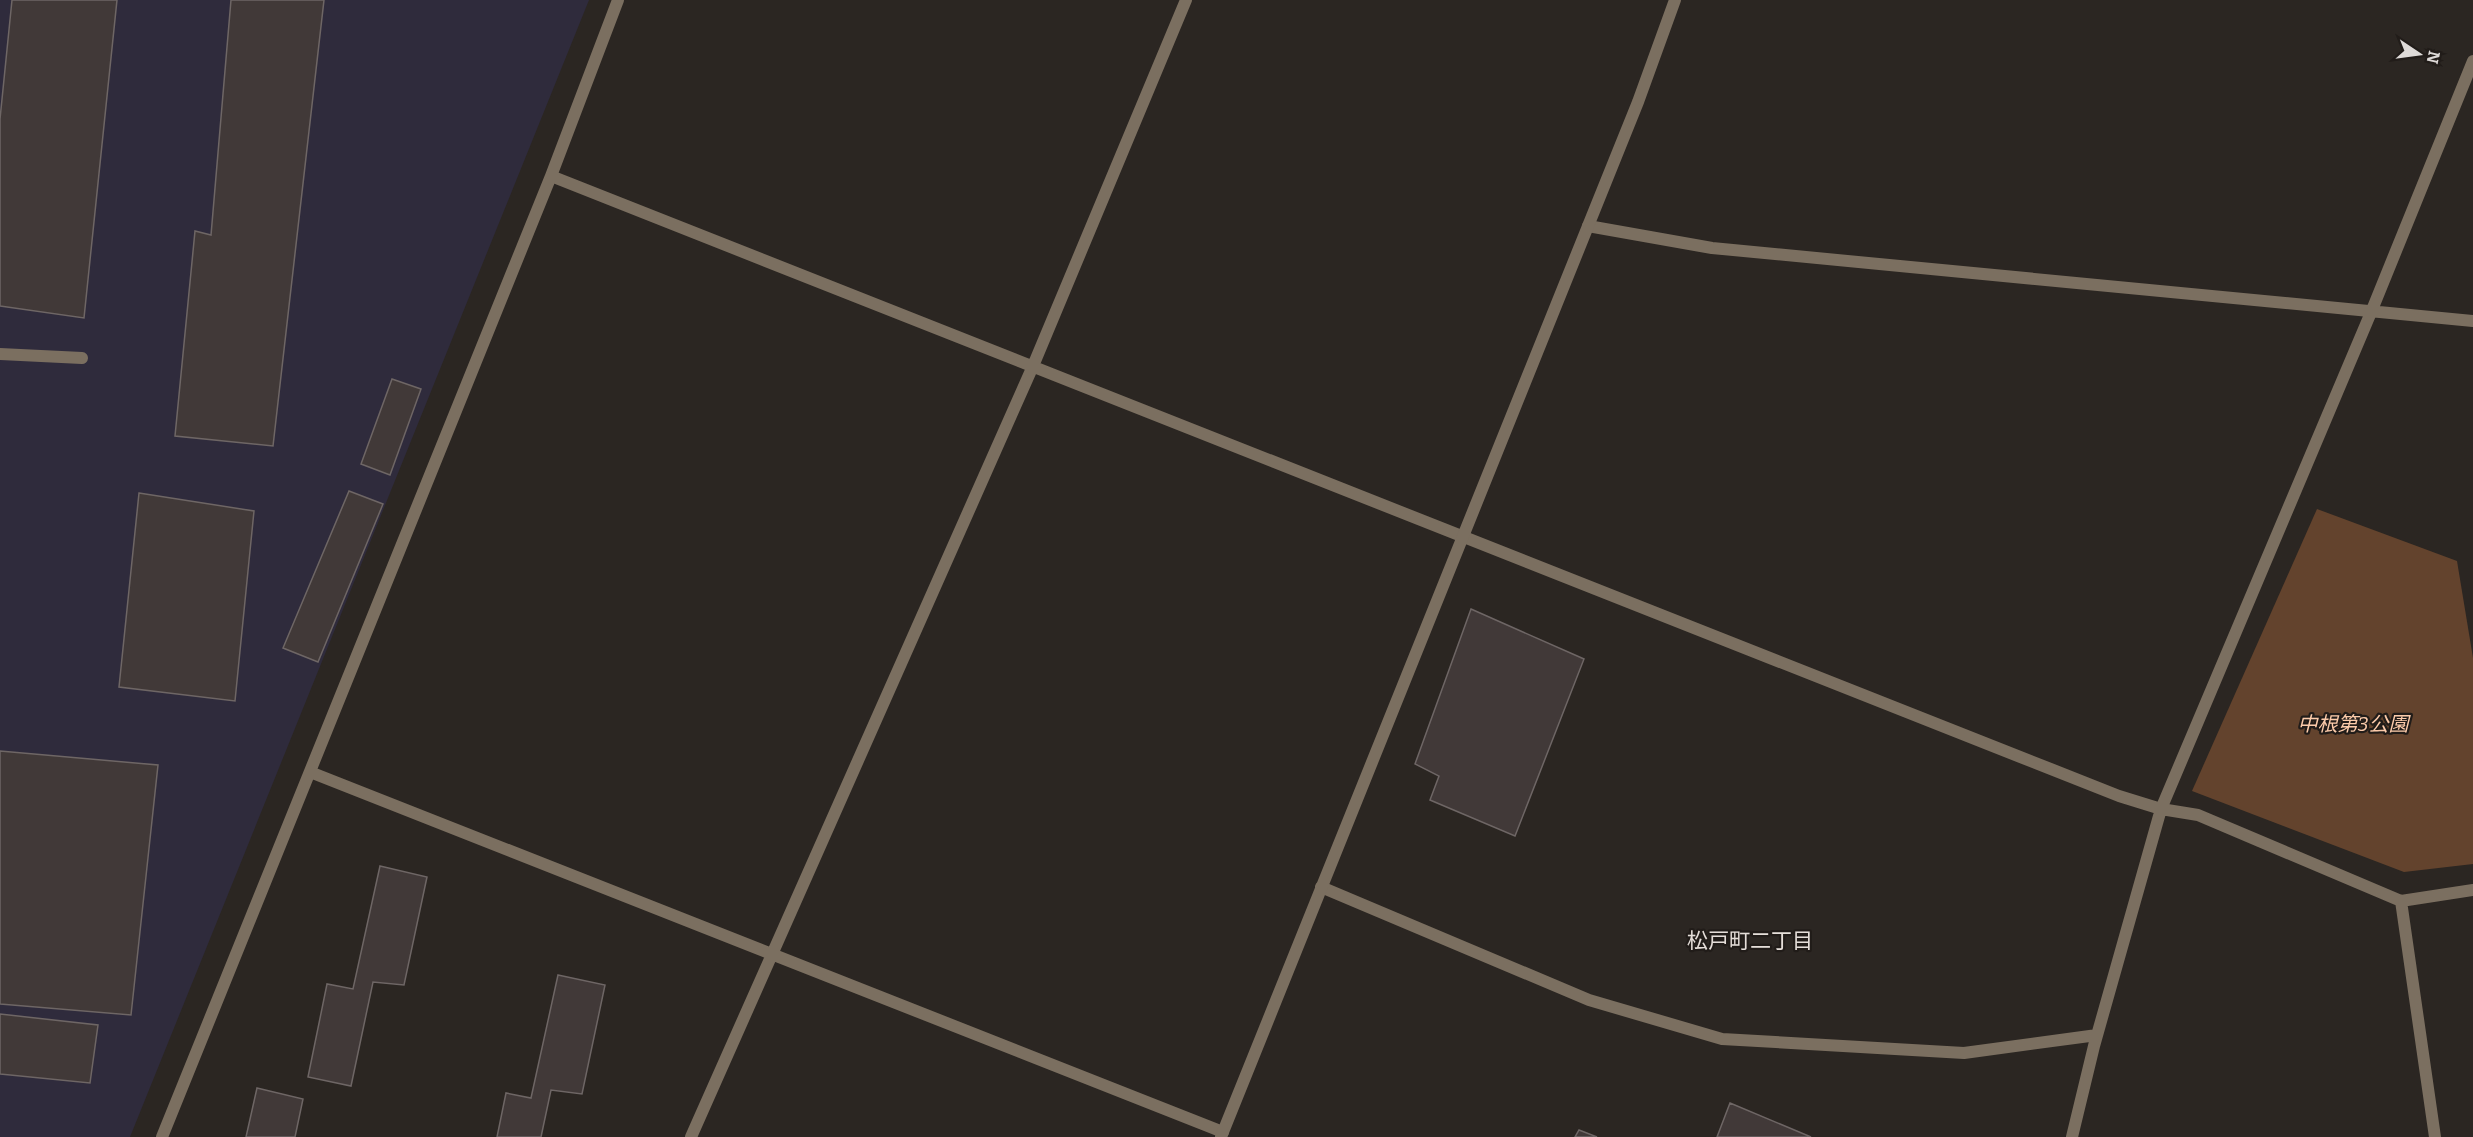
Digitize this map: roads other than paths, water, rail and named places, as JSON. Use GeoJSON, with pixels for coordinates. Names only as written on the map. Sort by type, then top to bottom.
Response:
{"type":"FeatureCollection","features":[{"type":"Feature","properties":{"kind":"street"},"geometry":{"type":"LineString","coordinates":[[162,1137],[551,176],[618,0]]}},
{"type":"Feature","properties":{"kind":"street"},"geometry":{"type":"LineString","coordinates":[[691,1137],[1033,366],[1186,0]]}},
{"type":"Feature","properties":{"kind":"street"},"geometry":{"type":"LineString","coordinates":[[310,772],[773,953],[1222,1134],[1461,536],[1638,102],[1675,0]]}},
{"type":"Feature","properties":{"kind":"street"},"geometry":{"type":"LineString","coordinates":[[2072,1137],[2097,1035],[2161,809],[2372,310],[2473,61]]}},
{"type":"Feature","properties":{"kind":"street"},"geometry":{"type":"LineString","coordinates":[[551,176],[2119,796],[2161,809],[2198,815],[2401,901],[2473,890]]}},
{"type":"Feature","properties":{"kind":"street"},"geometry":{"type":"LineString","coordinates":[[1588,226],[1712,248],[2473,321]]}},
{"type":"Feature","properties":{"kind":"street"},"geometry":{"type":"LineString","coordinates":[[0,354],[82,358]]}},
{"type":"Feature","properties":{"kind":"street"},"geometry":{"type":"LineString","coordinates":[[1321,887],[1589,1000],[1722,1039],[1964,1053],[2097,1035]]}},
{"type":"Feature","properties":{"kind":"street"},"geometry":{"type":"LineString","coordinates":[[2401,901],[2435,1137]]}},
{"type":"Feature","properties":{"kind":"district","name":"松戸町二丁目"},"geometry":{"type":"Point","coordinates":[1750,941]}},
{"type":"Feature","properties":{"kind":"park label","name":"中根第3公園"},"geometry":{"type":"Point","coordinates":[2353,724]}}]}
